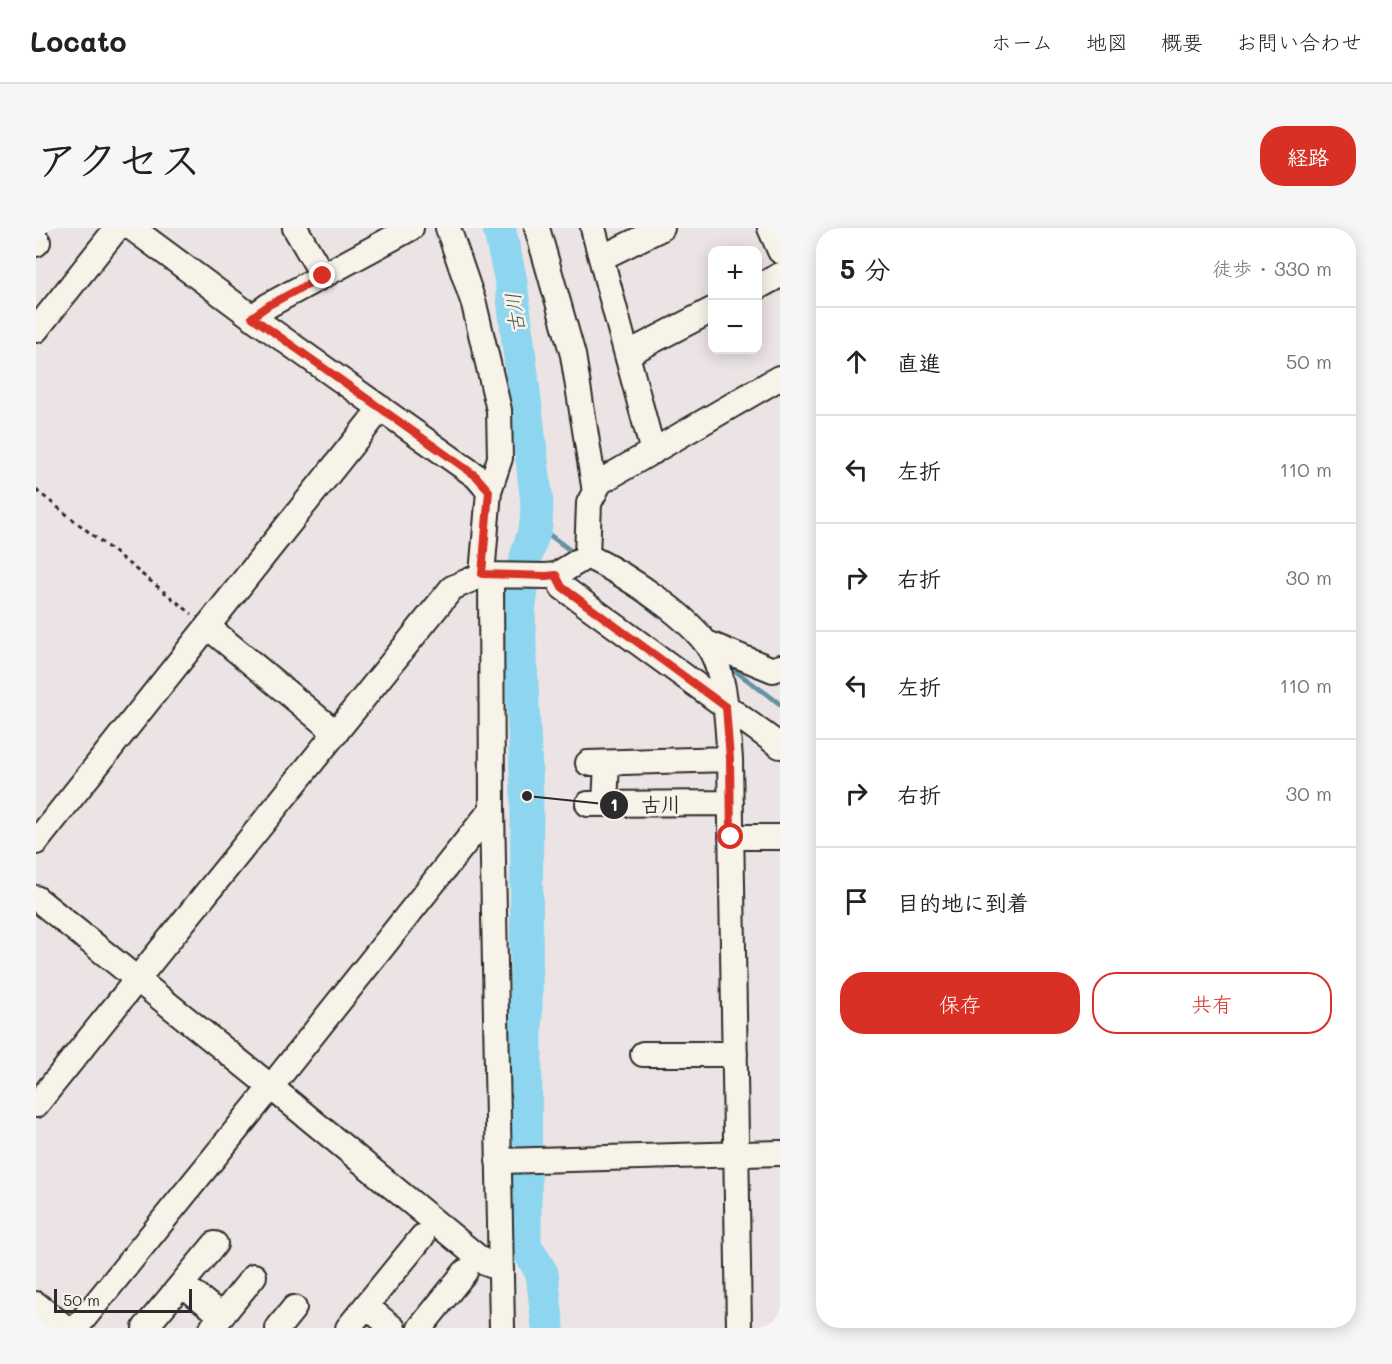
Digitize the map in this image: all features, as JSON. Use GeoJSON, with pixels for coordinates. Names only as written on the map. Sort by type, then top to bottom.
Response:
{"type":"FeatureCollection","features":[{"type":"Feature","properties":{"kind":"street"},"geometry":{"type":"LineString","coordinates":[[36,330],[117,228]]}},
{"type":"Feature","properties":{"kind":"street"},"geometry":{"type":"LineString","coordinates":[[132,228],[252,317],[476,476],[489,491]]}},
{"type":"Feature","properties":{"kind":"street"},"geometry":{"type":"LineString","coordinates":[[295,228],[323,276]]}},
{"type":"Feature","properties":{"kind":"street"},"geometry":{"type":"LineString","coordinates":[[252,317],[269,305],[411,228]]}},
{"type":"Feature","properties":{"kind":"street"},"geometry":{"type":"LineString","coordinates":[[448,228],[474,304],[499,410],[500,458],[489,491],[486,575],[501,1269],[498,1323]]}},
{"type":"Feature","properties":{"kind":"street"},"geometry":{"type":"LineString","coordinates":[[537,228],[573,355],[595,492]]}},
{"type":"Feature","properties":{"kind":"street"},"geometry":{"type":"LineString","coordinates":[[593,228],[652,452]]}},
{"type":"Feature","properties":{"kind":"street"},"geometry":{"type":"LineString","coordinates":[[601,258],[662,228]]}},
{"type":"Feature","properties":{"kind":"street"},"geometry":{"type":"LineString","coordinates":[[762,285],[780,275]]}},
{"type":"Feature","properties":{"kind":"street"},"geometry":{"type":"LineString","coordinates":[[627,354],[708,312]]}},
{"type":"Feature","properties":{"kind":"street"},"geometry":{"type":"LineString","coordinates":[[780,379],[600,482],[588,503],[565,569],[562,587],[780,746]]}},
{"type":"Feature","properties":{"kind":"street"},"geometry":{"type":"LineString","coordinates":[[36,842],[381,408]]}},
{"type":"Feature","properties":{"kind":"street"},"geometry":{"type":"LineString","coordinates":[[36,1105],[452,588],[486,575],[609,567],[686,623],[707,643],[715,658],[726,707],[731,803],[739,1328]]}},
{"type":"Feature","properties":{"kind":"street"},"geometry":{"type":"LineString","coordinates":[[208,627],[336,733]]}},
{"type":"Feature","properties":{"kind":"street"},"geometry":{"type":"LineString","coordinates":[[707,643],[773,670],[780,667]]}},
{"type":"Feature","properties":{"kind":"street"},"geometry":{"type":"LineString","coordinates":[[730,759],[598,763],[596,804],[731,803]]}},
{"type":"Feature","properties":{"kind":"street"},"geometry":{"type":"LineString","coordinates":[[76,1328],[492,809]]}},
{"type":"Feature","properties":{"kind":"street"},"geometry":{"type":"LineString","coordinates":[[731,837],[780,837]]}},
{"type":"Feature","properties":{"kind":"street"},"geometry":{"type":"LineString","coordinates":[[36,898],[485,1263],[501,1269]]}},
{"type":"Feature","properties":{"kind":"street"},"geometry":{"type":"LineString","coordinates":[[643,1054],[735,1054]]}},
{"type":"Feature","properties":{"kind":"street"},"geometry":{"type":"LineString","coordinates":[[498,1161],[780,1153]]}},
{"type":"Feature","properties":{"kind":"street"},"geometry":{"type":"LineString","coordinates":[[348,1328],[422,1237]]}},
{"type":"Feature","properties":{"kind":"street"},"geometry":{"type":"LineString","coordinates":[[145,1328],[215,1244]]}},
{"type":"Feature","properties":{"kind":"street"},"geometry":{"type":"LineString","coordinates":[[420,1328],[465,1272]]}},
{"type":"Feature","properties":{"kind":"street"},"geometry":{"type":"LineString","coordinates":[[182,1284],[217,1322],[254,1276]]}},
{"type":"Feature","properties":{"kind":"street"},"geometry":{"type":"LineString","coordinates":[[36,1304],[66,1328]]}},
{"type":"Feature","properties":{"kind":"street"},"geometry":{"type":"LineString","coordinates":[[366,1306],[393,1328]]}},
{"type":"Feature","properties":{"kind":"street"},"geometry":{"type":"LineString","coordinates":[[278,1328],[294,1308]]}},
{"type":"Feature","properties":{"kind":"path"},"geometry":{"type":"LineString","coordinates":[[36,490],[208,627]]}},
{"type":"Feature","properties":{"kind":"waterway","name":"古川"},"geometry":{"type":"LineString","coordinates":[[499,228],[511,281],[537,503],[536,525],[526,557],[519,614],[527,796],[525,1245],[542,1273],[548,1328]]}},
{"type":"Feature","properties":{"kind":"waterway"},"geometry":{"type":"LineString","coordinates":[[536,525],[578,556]]}},
{"type":"Feature","properties":{"kind":"waterway"},"geometry":{"type":"LineString","coordinates":[[643,603],[660,616]]}},
{"type":"Feature","properties":{"kind":"waterway"},"geometry":{"type":"LineString","coordinates":[[726,664],[780,704]]}},
{"type":"Feature","properties":{"kind":"place","name":"古川"},"geometry":{"type":"Point","coordinates":[527,796]}},
{"type":"Feature","properties":{"kind":"route"},"geometry":{"type":"LineString","coordinates":[[323,276],[269,305],[252,317],[476,476],[489,491],[482,574],[490,576],[556,575],[562,587],[726,707],[730,759],[731,837]]}}]}
